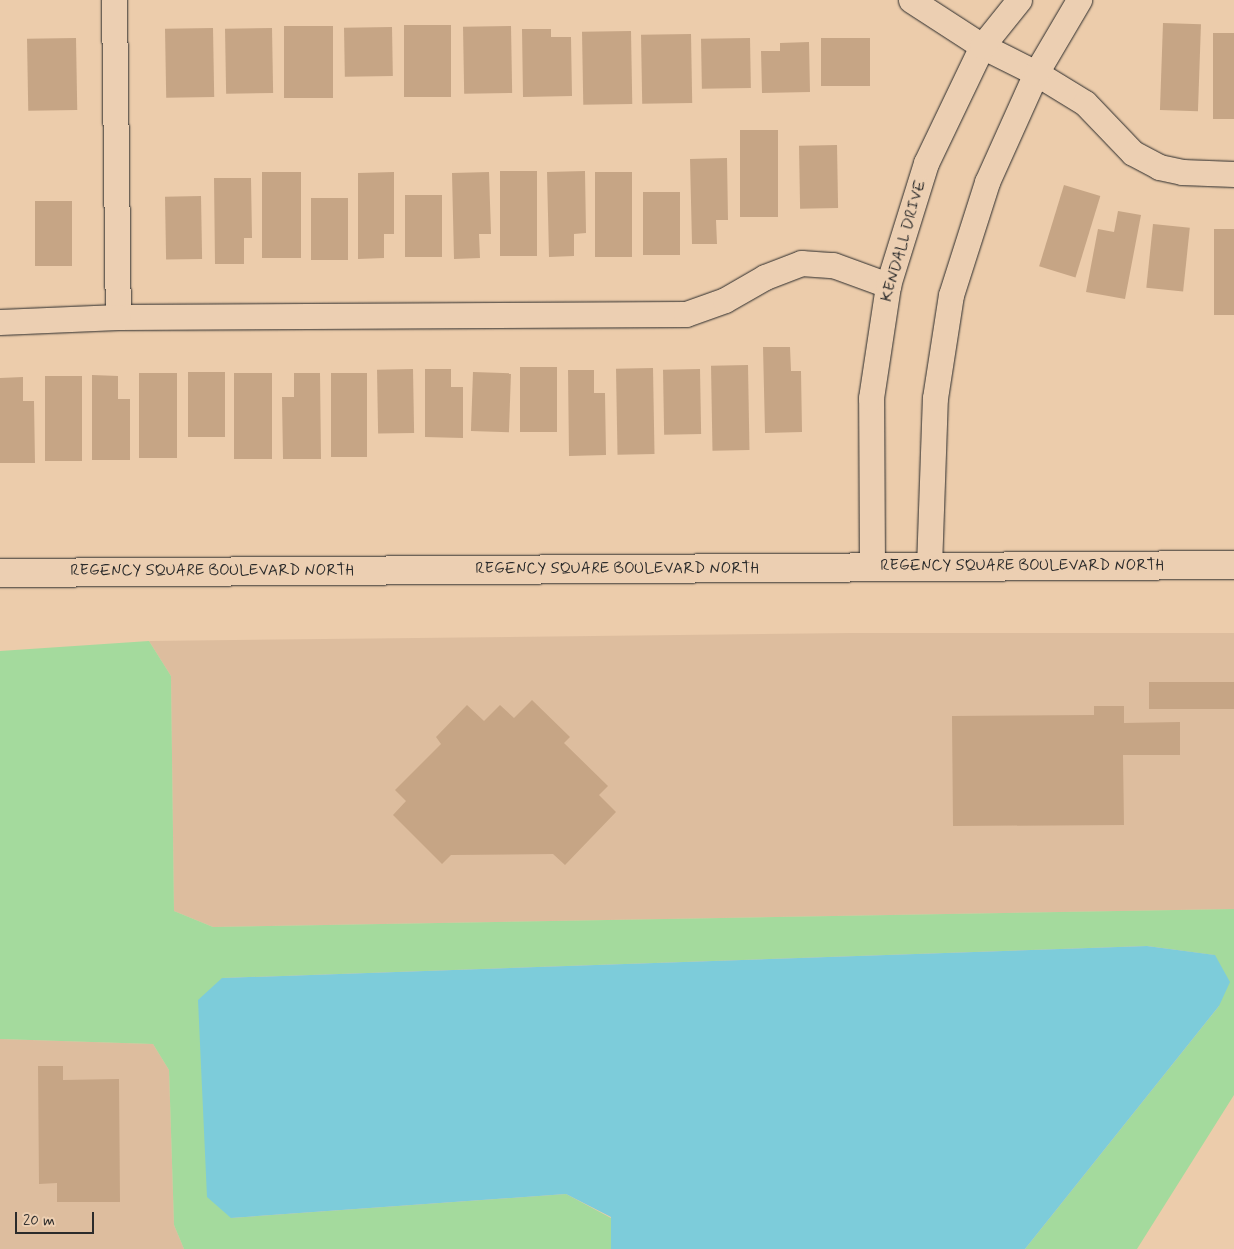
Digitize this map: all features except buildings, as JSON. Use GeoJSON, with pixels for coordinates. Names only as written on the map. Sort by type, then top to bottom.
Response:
{"type":"FeatureCollection","features":[{"type":"Feature","properties":{"kind":"street"},"geometry":{"type":"LineString","coordinates":[[114,0],[118,317]]}},
{"type":"Feature","properties":{"kind":"street"},"geometry":{"type":"LineString","coordinates":[[911,0],[982,46],[1036,73],[1085,103],[1133,152],[1159,167],[1182,172],[1234,174]]}},
{"type":"Feature","properties":{"kind":"street","name":"KENDALL DRIVE"},"geometry":{"type":"LineString","coordinates":[[872,567],[871,398],[888,285],[926,163],[982,46],[1019,0]]}},
{"type":"Feature","properties":{"kind":"street"},"geometry":{"type":"LineString","coordinates":[[930,567],[935,398],[951,295],[987,182],[1036,73],[1078,0]]}},
{"type":"Feature","properties":{"kind":"street"},"geometry":{"type":"LineString","coordinates":[[0,322],[118,317],[686,314],[726,300],[764,277],[801,262],[833,265],[888,285]]}},
{"type":"Feature","properties":{"kind":"street","name":"REGENCY SQUARE BOULEVARD NORTH"},"geometry":{"type":"LineString","coordinates":[[0,573],[1234,565]]}},
{"type":"Feature","properties":{"kind":"shaded area"},"geometry":{"type":"Polygon","coordinates":[[[851,633],[1234,633],[1234,909],[213,927],[174,911],[171,676],[149,641],[851,633]]]}},
{"type":"Feature","properties":{"kind":"shaded area"},"geometry":{"type":"Polygon","coordinates":[[[0,1039],[153,1044],[169,1070],[174,1225],[184,1249],[0,1249],[0,1039]]]}},
{"type":"Feature","properties":{"kind":"green space"},"geometry":{"type":"Polygon","coordinates":[[[149,641],[171,676],[174,911],[213,927],[1234,909],[1234,1095],[1137,1249],[1025,1249],[1219,1006],[1214,955],[1147,946],[222,978],[231,1218],[566,1194],[611,1218],[611,1249],[184,1249],[174,1225],[169,1070],[153,1044],[0,1039],[0,651],[149,641]]]}},
{"type":"Feature","properties":{"kind":"water"},"geometry":{"type":"Polygon","coordinates":[[[1147,946],[1215,955],[1230,982],[1219,1006],[1025,1249],[611,1249],[611,1217],[566,1194],[231,1218],[207,1197],[198,1000],[222,978],[1147,946]]]}}]}
